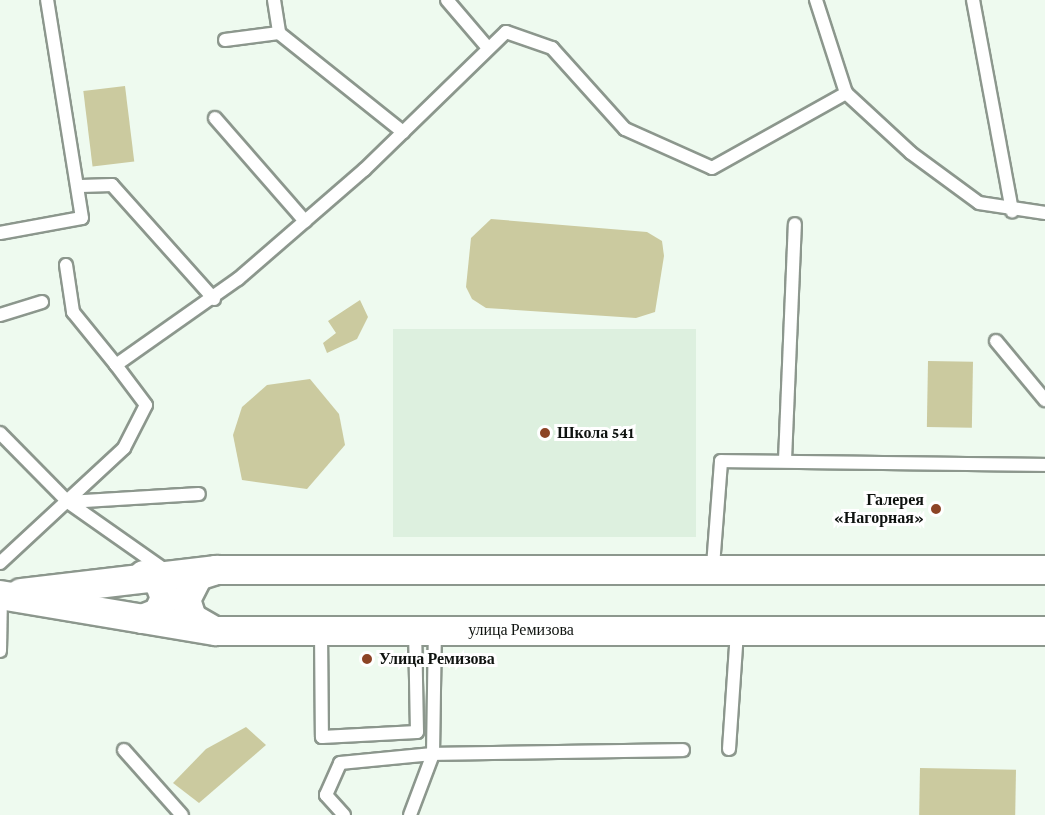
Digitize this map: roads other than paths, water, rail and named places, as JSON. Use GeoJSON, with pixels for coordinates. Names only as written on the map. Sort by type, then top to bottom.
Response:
{"type":"FeatureCollection","features":[{"type":"Feature","properties":{"kind":"street"},"geometry":{"type":"LineString","coordinates":[[0,593],[154,573],[216,570],[712,566],[1045,570]]}},
{"type":"Feature","properties":{"kind":"street"},"geometry":{"type":"LineString","coordinates":[[216,570],[191,582],[186,600],[192,618],[216,631]]}},
{"type":"Feature","properties":{"kind":"street"},"geometry":{"type":"LineString","coordinates":[[142,618],[158,613],[165,598],[154,573]]}},
{"type":"Feature","properties":{"kind":"street","name":"улица Ремизова"},"geometry":{"type":"LineString","coordinates":[[0,593],[216,631],[1045,631]]}},
{"type":"Feature","properties":{"kind":"lane"},"geometry":{"type":"LineString","coordinates":[[0,233],[82,218],[81,186],[47,0]]}},
{"type":"Feature","properties":{"kind":"lane"},"geometry":{"type":"LineString","coordinates":[[274,0],[279,33],[403,132]]}},
{"type":"Feature","properties":{"kind":"lane"},"geometry":{"type":"LineString","coordinates":[[447,0],[488,48]]}},
{"type":"Feature","properties":{"kind":"lane"},"geometry":{"type":"LineString","coordinates":[[816,0],[846,93],[911,153],[979,203],[1012,211],[1045,213]]}},
{"type":"Feature","properties":{"kind":"lane"},"geometry":{"type":"LineString","coordinates":[[973,0],[1012,211]]}},
{"type":"Feature","properties":{"kind":"lane"},"geometry":{"type":"LineString","coordinates":[[116,366],[214,299],[305,221],[403,132],[506,32],[552,48],[625,129],[712,168],[846,93]]}},
{"type":"Feature","properties":{"kind":"lane"},"geometry":{"type":"LineString","coordinates":[[225,40],[279,33]]}},
{"type":"Feature","properties":{"kind":"lane"},"geometry":{"type":"LineString","coordinates":[[215,118],[305,221]]}},
{"type":"Feature","properties":{"kind":"lane"},"geometry":{"type":"LineString","coordinates":[[81,186],[112,185],[214,299]]}},
{"type":"Feature","properties":{"kind":"lane"},"geometry":{"type":"LineString","coordinates":[[785,460],[795,225]]}},
{"type":"Feature","properties":{"kind":"lane"},"geometry":{"type":"LineString","coordinates":[[0,564],[124,448],[146,405],[73,312],[66,265]]}},
{"type":"Feature","properties":{"kind":"lane"},"geometry":{"type":"LineString","coordinates":[[0,315],[42,302]]}},
{"type":"Feature","properties":{"kind":"lane"},"geometry":{"type":"LineString","coordinates":[[996,340],[1045,400]]}},
{"type":"Feature","properties":{"kind":"lane"},"geometry":{"type":"LineString","coordinates":[[0,433],[68,502],[154,573]]}},
{"type":"Feature","properties":{"kind":"lane"},"geometry":{"type":"LineString","coordinates":[[712,566],[721,461],[1045,465]]}},
{"type":"Feature","properties":{"kind":"lane"},"geometry":{"type":"LineString","coordinates":[[68,502],[200,494]]}},
{"type":"Feature","properties":{"kind":"lane"},"geometry":{"type":"LineString","coordinates":[[0,593],[0,651]]}},
{"type":"Feature","properties":{"kind":"lane"},"geometry":{"type":"LineString","coordinates":[[729,749],[737,630]]}},
{"type":"Feature","properties":{"kind":"lane"},"geometry":{"type":"LineString","coordinates":[[321,631],[322,737],[417,732],[425,631]]}},
{"type":"Feature","properties":{"kind":"lane"},"geometry":{"type":"LineString","coordinates":[[410,815],[433,754],[425,631]]}},
{"type":"Feature","properties":{"kind":"lane"},"geometry":{"type":"LineString","coordinates":[[124,750],[182,815]]}},
{"type":"Feature","properties":{"kind":"lane"},"geometry":{"type":"LineString","coordinates":[[344,815],[326,795],[340,763],[433,754],[683,750]]}},
{"type":"Feature","properties":{"kind":"place","name":"Школа 541"},"geometry":{"type":"Point","coordinates":[545,433]}},
{"type":"Feature","properties":{"kind":"place","name":"Галерея «Нагорная»"},"geometry":{"type":"Point","coordinates":[936,509]}},
{"type":"Feature","properties":{"kind":"place","name":"Улица Ремизова"},"geometry":{"type":"Point","coordinates":[367,659]}}]}
